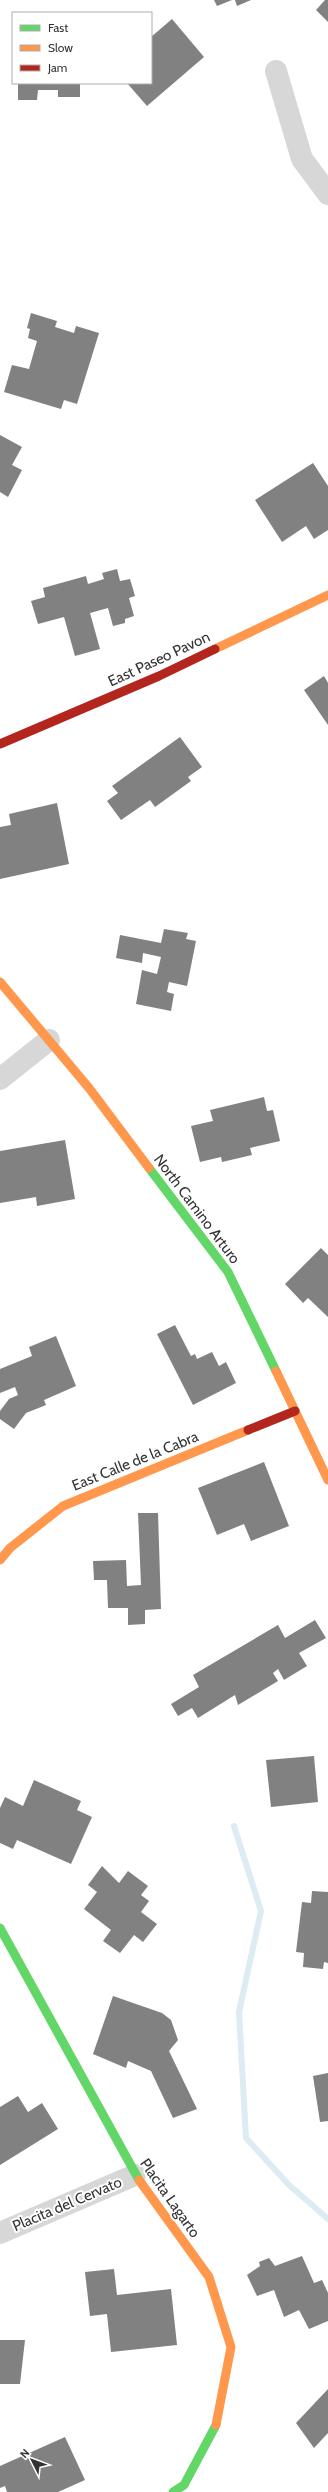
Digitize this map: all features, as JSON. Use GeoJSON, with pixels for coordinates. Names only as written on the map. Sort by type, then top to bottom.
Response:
{"type":"FeatureCollection","features":[{"type":"Feature","properties":{"kind":"street"},"geometry":{"type":"LineString","coordinates":[[276,71],[302,159],[328,194]]}},
{"type":"Feature","properties":{"kind":"street","name":"East Paseo Pavon"},"geometry":{"type":"LineString","coordinates":[[0,744],[160,676],[328,595]]}},
{"type":"Feature","properties":{"kind":"street","name":"North Camino Arturo"},"geometry":{"type":"LineString","coordinates":[[0,982],[89,1088],[228,1272],[328,1480]]}},
{"type":"Feature","properties":{"kind":"street"},"geometry":{"type":"LineString","coordinates":[[0,1079],[49,1040]]}},
{"type":"Feature","properties":{"kind":"street","name":"East Calle de la Cabra"},"geometry":{"type":"LineString","coordinates":[[0,1560],[10,1548],[63,1506],[295,1411]]}},
{"type":"Feature","properties":{"kind":"street","name":"Placita Lagarto"},"geometry":{"type":"LineString","coordinates":[[0,1928],[135,2175],[208,2277],[231,2347],[219,2420],[184,2485],[173,2492]]}},
{"type":"Feature","properties":{"kind":"street","name":"Placita del Cervato"},"geometry":{"type":"LineString","coordinates":[[0,2233],[135,2175]]}},
{"type":"Feature","properties":{"kind":"building"},"geometry":{"type":"Polygon","coordinates":[[[214,0],[232,0],[217,6],[214,0]]]}},
{"type":"Feature","properties":{"kind":"building"},"geometry":{"type":"Polygon","coordinates":[[[235,0],[251,0],[237,6],[235,0]]]}},
{"type":"Feature","properties":{"kind":"building"},"geometry":{"type":"Polygon","coordinates":[[[325,0],[328,0],[328,22],[316,10],[325,0]]]}},
{"type":"Feature","properties":{"kind":"building"},"geometry":{"type":"Polygon","coordinates":[[[172,19],[204,57],[147,106],[128,84],[152,84],[152,36],[172,19]]]}},
{"type":"Feature","properties":{"kind":"building"},"geometry":{"type":"Polygon","coordinates":[[[18,84],[80,84],[80,97],[58,97],[58,90],[38,90],[37,100],[18,100],[18,84]]]}},
{"type":"Feature","properties":{"kind":"building"},"geometry":{"type":"Polygon","coordinates":[[[31,313],[57,321],[55,327],[74,333],[76,326],[99,333],[77,404],[64,400],[61,409],[4,392],[12,365],[29,369],[37,341],[28,338],[30,329],[27,328],[31,313]]]}},
{"type":"Feature","properties":{"kind":"building"},"geometry":{"type":"Polygon","coordinates":[[[0,435],[22,447],[12,465],[22,470],[8,497],[0,492],[0,435]]]}},
{"type":"Feature","properties":{"kind":"building"},"geometry":{"type":"Polygon","coordinates":[[[313,463],[328,486],[328,530],[314,539],[306,526],[282,542],[255,500],[313,463]]]}},
{"type":"Feature","properties":{"kind":"building"},"geometry":{"type":"Polygon","coordinates":[[[117,569],[120,581],[130,579],[135,596],[129,598],[134,616],[125,619],[125,623],[113,626],[108,608],[90,613],[100,649],[75,656],[64,617],[38,624],[31,601],[45,597],[43,588],[86,576],[88,584],[104,579],[102,573],[117,569]]]}},
{"type":"Feature","properties":{"kind":"building"},"geometry":{"type":"Polygon","coordinates":[[[324,676],[328,683],[328,725],[304,690],[324,676]]]}},
{"type":"Feature","properties":{"kind":"building"},"geometry":{"type":"Polygon","coordinates":[[[180,737],[202,767],[188,777],[191,781],[155,807],[150,800],[121,820],[107,801],[118,793],[112,786],[180,737]]]}},
{"type":"Feature","properties":{"kind":"building"},"geometry":{"type":"Polygon","coordinates":[[[57,803],[69,864],[0,879],[0,827],[11,825],[9,814],[57,803]]]}},
{"type":"Feature","properties":{"kind":"building"},"geometry":{"type":"Polygon","coordinates":[[[164,929],[188,933],[186,939],[196,941],[187,986],[169,982],[167,992],[174,994],[171,1011],[136,1004],[142,970],[157,974],[161,957],[143,953],[142,963],[116,958],[120,935],[161,943],[164,929]]]}},
{"type":"Feature","properties":{"kind":"building"},"geometry":{"type":"Polygon","coordinates":[[[264,1097],[267,1111],[273,1110],[280,1141],[250,1148],[252,1155],[222,1162],[221,1157],[200,1162],[191,1126],[213,1121],[210,1110],[264,1097]]]}},
{"type":"Feature","properties":{"kind":"building"},"geometry":{"type":"Polygon","coordinates":[[[65,1140],[75,1199],[37,1206],[36,1197],[0,1203],[0,1151],[65,1140]]]}},
{"type":"Feature","properties":{"kind":"building"},"geometry":{"type":"Polygon","coordinates":[[[321,1248],[328,1255],[328,1317],[308,1298],[303,1303],[285,1284],[321,1248]]]}},
{"type":"Feature","properties":{"kind":"building"},"geometry":{"type":"Polygon","coordinates":[[[175,1325],[191,1356],[195,1354],[197,1359],[212,1352],[219,1366],[226,1362],[236,1383],[193,1405],[157,1334],[175,1325]]]}},
{"type":"Feature","properties":{"kind":"building"},"geometry":{"type":"Polygon","coordinates":[[[56,1336],[76,1386],[44,1400],[46,1405],[26,1413],[14,1429],[0,1419],[0,1411],[9,1399],[18,1395],[15,1387],[0,1393],[0,1369],[32,1356],[29,1347],[56,1336]]]}},
{"type":"Feature","properties":{"kind":"building"},"geometry":{"type":"Polygon","coordinates":[[[264,1462],[289,1526],[251,1541],[244,1524],[217,1535],[198,1488],[264,1462]]]}},
{"type":"Feature","properties":{"kind":"building"},"geometry":{"type":"Polygon","coordinates":[[[138,1513],[158,1513],[161,1609],[145,1610],[145,1624],[128,1625],[128,1608],[108,1608],[107,1580],[94,1580],[93,1561],[126,1560],[127,1586],[141,1585],[138,1513]]]}},
{"type":"Feature","properties":{"kind":"building"},"geometry":{"type":"Polygon","coordinates":[[[315,1620],[326,1638],[299,1653],[307,1666],[284,1680],[278,1669],[273,1673],[278,1681],[238,1705],[235,1695],[198,1718],[192,1708],[178,1716],[171,1704],[199,1687],[193,1675],[278,1625],[285,1638],[315,1620]]]}},
{"type":"Feature","properties":{"kind":"building"},"geometry":{"type":"Polygon","coordinates":[[[314,1756],[318,1802],[271,1807],[266,1760],[314,1756]]]}},
{"type":"Feature","properties":{"kind":"building"},"geometry":{"type":"Polygon","coordinates":[[[34,1780],[81,1801],[77,1810],[92,1817],[71,1864],[17,1840],[13,1849],[0,1843],[0,1808],[5,1797],[23,1806],[34,1780]]]}},
{"type":"Feature","properties":{"kind":"building"},"geometry":{"type":"Polygon","coordinates":[[[102,1866],[119,1883],[128,1871],[148,1886],[141,1895],[149,1901],[141,1912],[157,1924],[143,1942],[134,1935],[120,1953],[103,1941],[111,1930],[84,1909],[97,1892],[88,1885],[102,1866]]]}},
{"type":"Feature","properties":{"kind":"building"},"geometry":{"type":"Polygon","coordinates":[[[312,1891],[328,1892],[328,1963],[324,1962],[323,1969],[303,1967],[304,1953],[296,1952],[302,1902],[311,1903],[312,1891]]]}},
{"type":"Feature","properties":{"kind":"building"},"geometry":{"type":"Polygon","coordinates":[[[113,1996],[162,2013],[171,2020],[178,2040],[169,2051],[197,2109],[173,2118],[151,2071],[128,2061],[126,2068],[93,2054],[113,1996]]]}},
{"type":"Feature","properties":{"kind":"building"},"geometry":{"type":"Polygon","coordinates":[[[328,2073],[328,2121],[320,2122],[313,2076],[328,2073]]]}},
{"type":"Feature","properties":{"kind":"building"},"geometry":{"type":"Polygon","coordinates":[[[18,2096],[28,2112],[42,2103],[58,2129],[0,2165],[0,2107],[18,2096]]]}},
{"type":"Feature","properties":{"kind":"building"},"geometry":{"type":"Polygon","coordinates":[[[302,2256],[314,2283],[322,2280],[328,2293],[328,2321],[309,2329],[299,2310],[284,2317],[274,2290],[257,2296],[247,2275],[260,2266],[259,2262],[269,2258],[275,2266],[302,2256]]]}},
{"type":"Feature","properties":{"kind":"building"},"geometry":{"type":"Polygon","coordinates":[[[114,2269],[117,2295],[171,2289],[177,2345],[111,2352],[107,2314],[90,2316],[85,2272],[114,2269]]]}},
{"type":"Feature","properties":{"kind":"building"},"geometry":{"type":"Polygon","coordinates":[[[0,2340],[25,2340],[20,2384],[0,2384],[0,2340]]]}},
{"type":"Feature","properties":{"kind":"building"},"geometry":{"type":"Polygon","coordinates":[[[328,2389],[328,2433],[314,2448],[296,2423],[328,2389]]]}},
{"type":"Feature","properties":{"kind":"building"},"geometry":{"type":"Polygon","coordinates":[[[65,2437],[85,2480],[58,2492],[7,2492],[5,2486],[0,2488],[0,2466],[65,2437]]]}},
{"type":"Feature","properties":{"kind":"waterway"},"geometry":{"type":"LineString","coordinates":[[234,1826],[261,1911],[239,2012],[246,2138],[289,2185],[328,2219]]}},
{"type":"Feature","properties":{"kind":"traffic: fast"},"geometry":{"type":"LineString","coordinates":[[149,1168],[228,1272],[276,1371]]}},
{"type":"Feature","properties":{"kind":"traffic: fast"},"geometry":{"type":"LineString","coordinates":[[0,1928],[139,2180]]}},
{"type":"Feature","properties":{"kind":"traffic: fast"},"geometry":{"type":"LineString","coordinates":[[173,2492],[184,2485],[216,2425]]}},
{"type":"Feature","properties":{"kind":"traffic: slow"},"geometry":{"type":"LineString","coordinates":[[215,649],[328,595]]}},
{"type":"Feature","properties":{"kind":"traffic: slow"},"geometry":{"type":"LineString","coordinates":[[0,982],[89,1088],[149,1168]]}},
{"type":"Feature","properties":{"kind":"traffic: slow"},"geometry":{"type":"LineString","coordinates":[[276,1371],[328,1480]]}},
{"type":"Feature","properties":{"kind":"traffic: slow"},"geometry":{"type":"LineString","coordinates":[[0,1560],[10,1548],[63,1506],[248,1430]]}},
{"type":"Feature","properties":{"kind":"traffic: slow"},"geometry":{"type":"LineString","coordinates":[[139,2180],[209,2277],[231,2347],[216,2425]]}},
{"type":"Feature","properties":{"kind":"traffic: jam"},"geometry":{"type":"LineString","coordinates":[[0,744],[159,676],[215,649]]}},
{"type":"Feature","properties":{"kind":"traffic: jam"},"geometry":{"type":"LineString","coordinates":[[248,1430],[295,1411]]}}]}
